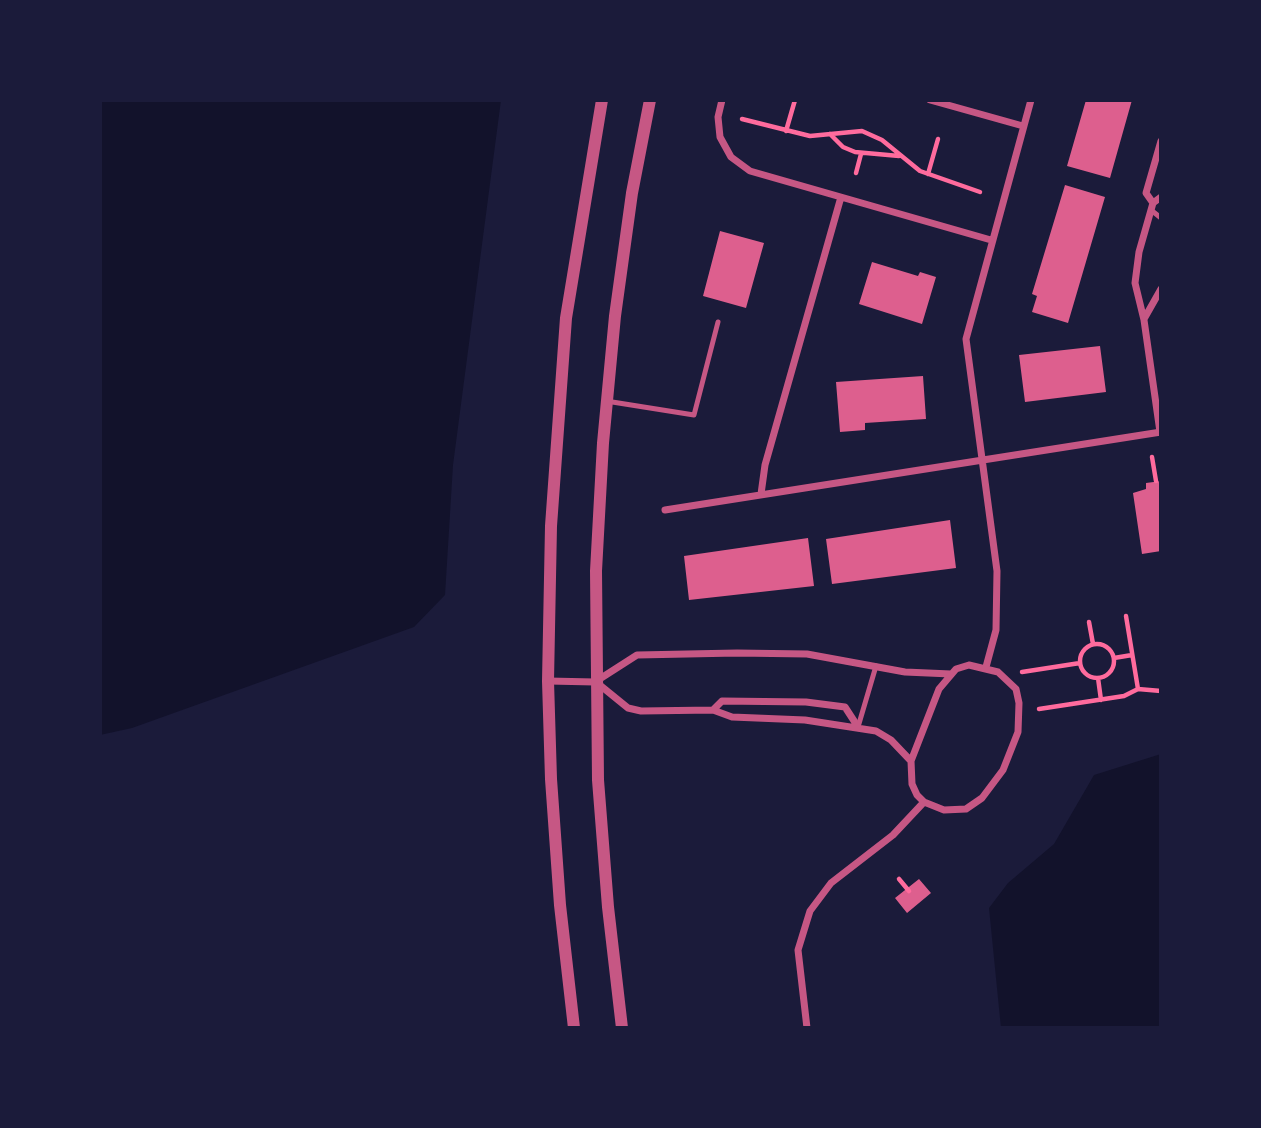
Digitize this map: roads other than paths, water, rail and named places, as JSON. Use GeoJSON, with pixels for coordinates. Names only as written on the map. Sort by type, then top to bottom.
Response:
{"type":"FeatureCollection","features":[{"type":"Feature","properties":{"kind":"street"},"geometry":{"type":"LineString","coordinates":[[575,1028],[556,863],[548,681],[552,500],[562,360],[581,214],[602,100]]}},
{"type":"Feature","properties":{"kind":"street"},"geometry":{"type":"LineString","coordinates":[[622,1028],[604,864],[595,682],[596,571],[606,401],[626,236],[650,100]]}},
{"type":"Feature","properties":{"kind":"street"},"geometry":{"type":"LineString","coordinates":[[723,100],[719,132],[726,150],[738,163],[756,173],[991,240]]}},
{"type":"Feature","properties":{"kind":"street"},"geometry":{"type":"LineString","coordinates":[[930,100],[1023,126]]}},
{"type":"Feature","properties":{"kind":"street"},"geometry":{"type":"LineString","coordinates":[[986,667],[996,631],[998,591],[995,540],[966,339],[1031,100]]}},
{"type":"Feature","properties":{"kind":"street"},"geometry":{"type":"LineString","coordinates":[[1152,207],[1146,193],[1161,142]]}},
{"type":"Feature","properties":{"kind":"street"},"geometry":{"type":"LineString","coordinates":[[761,494],[765,465],[841,197]]}},
{"type":"Feature","properties":{"kind":"street"},"geometry":{"type":"LineString","coordinates":[[665,510],[1161,432],[1144,320],[1135,293],[1135,272],[1152,207],[1161,197]]}},
{"type":"Feature","properties":{"kind":"street"},"geometry":{"type":"LineString","coordinates":[[1144,320],[1161,289]]}},
{"type":"Feature","properties":{"kind":"street"},"geometry":{"type":"LineString","coordinates":[[548,681],[595,682],[637,655],[790,653],[905,672],[951,674],[969,665],[986,667],[1008,679],[1016,689],[1019,704],[1018,732],[1009,758],[989,791],[971,807],[944,810],[924,802],[912,784],[911,761],[934,699],[951,674]]}},
{"type":"Feature","properties":{"kind":"street"},"geometry":{"type":"LineString","coordinates":[[595,682],[628,708],[641,711],[713,710],[732,717],[805,720],[858,727],[883,734],[911,761]]}},
{"type":"Feature","properties":{"kind":"street"},"geometry":{"type":"LineString","coordinates":[[713,710],[722,701],[806,702],[845,707],[858,727]]}},
{"type":"Feature","properties":{"kind":"street"},"geometry":{"type":"LineString","coordinates":[[807,1028],[798,950],[810,911],[831,883],[893,835],[924,802]]}},
{"type":"Feature","properties":{"kind":"lane"},"geometry":{"type":"LineString","coordinates":[[1152,207],[1161,218]]}},
{"type":"Feature","properties":{"kind":"lane"},"geometry":{"type":"LineString","coordinates":[[606,401],[694,415],[718,322]]}},
{"type":"Feature","properties":{"kind":"lane"},"geometry":{"type":"LineString","coordinates":[[858,727],[876,666]]}}]}
